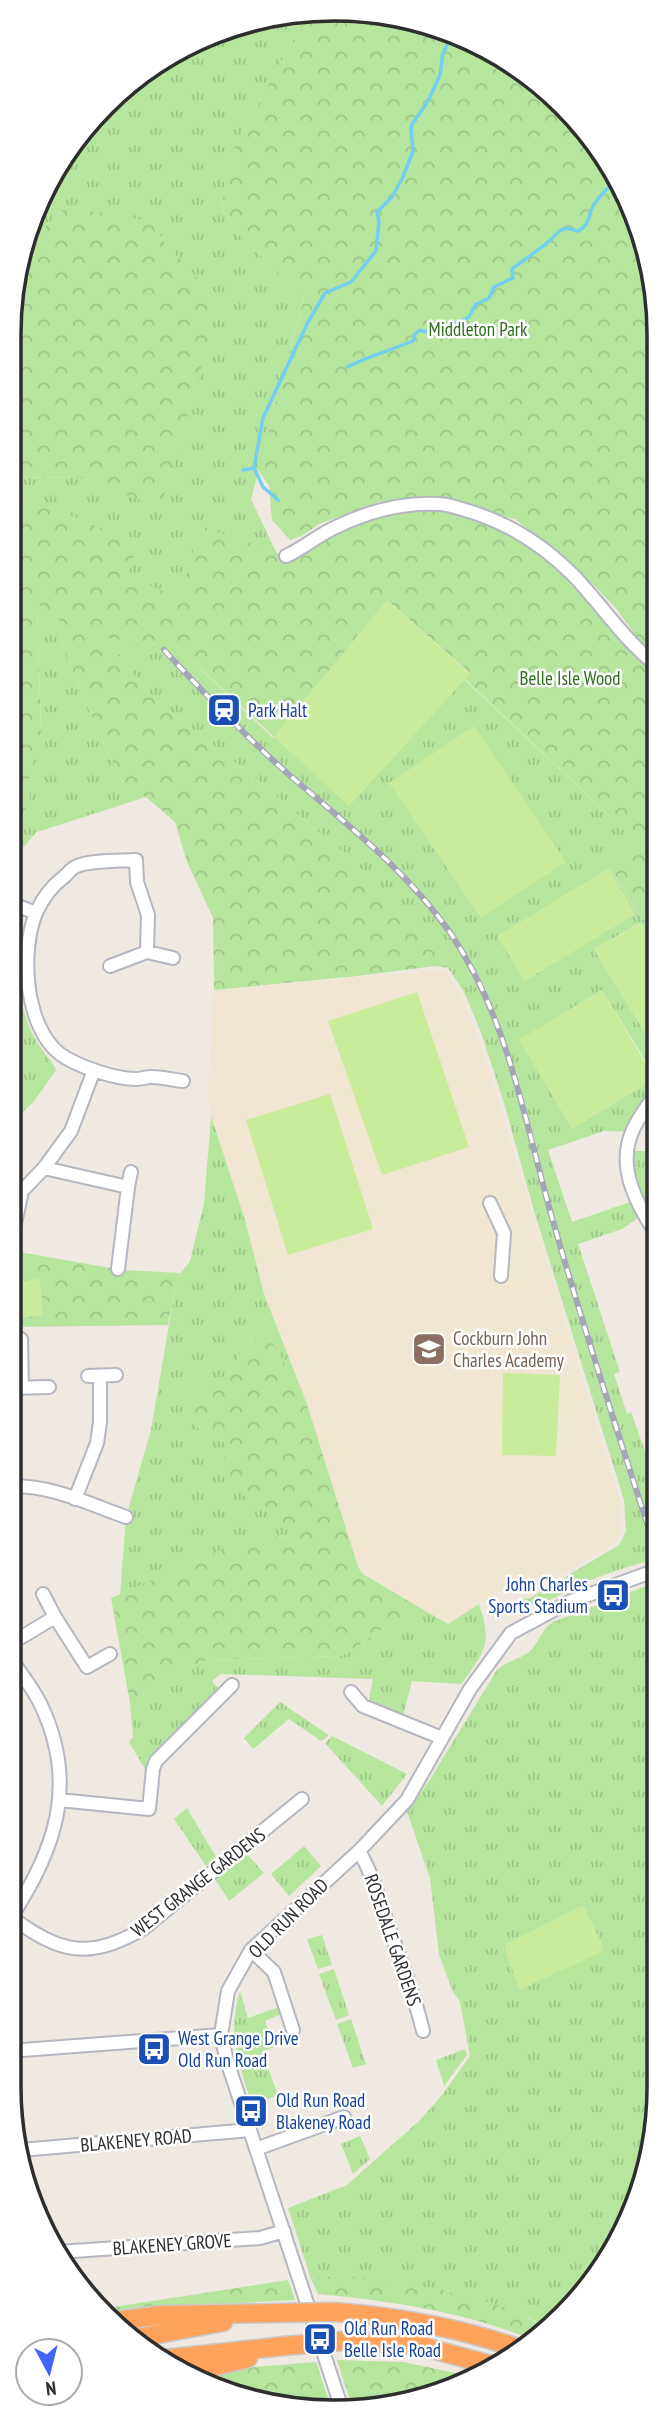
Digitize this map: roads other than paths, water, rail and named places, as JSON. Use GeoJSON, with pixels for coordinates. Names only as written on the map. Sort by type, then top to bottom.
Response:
{"type":"FeatureCollection","features":[{"type":"Feature","properties":{"kind":"highway"},"geometry":{"type":"LineString","coordinates":[[125,2320],[162,2315],[335,2312],[389,2316],[446,2326],[510,2346]]}},
{"type":"Feature","properties":{"kind":"highway"},"geometry":{"type":"LineString","coordinates":[[145,2337],[277,2313]]}},
{"type":"Feature","properties":{"kind":"highway"},"geometry":{"type":"LineString","coordinates":[[176,2358],[342,2342],[417,2345],[482,2363]]}},
{"type":"Feature","properties":{"kind":"highway"},"geometry":{"type":"LineString","coordinates":[[201,2370],[284,2346]]}},
{"type":"Feature","properties":{"kind":"street"},"geometry":{"type":"LineString","coordinates":[[286,556],[303,549],[334,528],[370,513],[441,503],[487,517],[519,531],[560,562],[635,648],[647,658]]}},
{"type":"Feature","properties":{"kind":"street"},"geometry":{"type":"LineString","coordinates":[[147,952],[148,915],[137,883],[135,854],[76,866],[53,885],[36,913],[28,945],[30,995],[37,1019],[48,1040],[59,1053],[94,1070],[135,1079],[153,1077],[183,1081]]}},
{"type":"Feature","properties":{"kind":"street"},"geometry":{"type":"LineString","coordinates":[[21,907],[36,913]]}},
{"type":"Feature","properties":{"kind":"street"},"geometry":{"type":"LineString","coordinates":[[110,966],[147,952],[173,958]]}},
{"type":"Feature","properties":{"kind":"street"},"geometry":{"type":"LineString","coordinates":[[21,1187],[44,1168],[71,1131],[94,1070]]}},
{"type":"Feature","properties":{"kind":"street"},"geometry":{"type":"LineString","coordinates":[[135,1079],[137,1093]]}},
{"type":"Feature","properties":{"kind":"street"},"geometry":{"type":"LineString","coordinates":[[647,1107],[632,1132],[627,1153],[630,1186],[647,1217]]}},
{"type":"Feature","properties":{"kind":"street"},"geometry":{"type":"LineString","coordinates":[[44,1168],[128,1186]]}},
{"type":"Feature","properties":{"kind":"street"},"geometry":{"type":"LineString","coordinates":[[118,1269],[131,1172]]}},
{"type":"Feature","properties":{"kind":"street"},"geometry":{"type":"LineString","coordinates":[[489,1203],[504,1233],[501,1276]]}},
{"type":"Feature","properties":{"kind":"street"},"geometry":{"type":"LineString","coordinates":[[75,1499],[97,1443],[100,1422],[94,1376],[116,1375]]}},
{"type":"Feature","properties":{"kind":"street"},"geometry":{"type":"LineString","coordinates":[[21,1388],[49,1387]]}},
{"type":"Feature","properties":{"kind":"street"},"geometry":{"type":"LineString","coordinates":[[21,1487],[49,1489],[126,1517]]}},
{"type":"Feature","properties":{"kind":"street","name":"OLD RUN ROAD"},"geometry":{"type":"LineString","coordinates":[[339,2400],[221,2035],[228,1991],[251,1950],[359,1851],[407,1800],[478,1676],[511,1633],[569,1602],[647,1573]]}},
{"type":"Feature","properties":{"kind":"street"},"geometry":{"type":"LineString","coordinates":[[43,1594],[86,1667],[110,1654]]}},
{"type":"Feature","properties":{"kind":"street"},"geometry":{"type":"LineString","coordinates":[[21,1637],[55,1617]]}},
{"type":"Feature","properties":{"kind":"street"},"geometry":{"type":"LineString","coordinates":[[21,1674],[39,1701],[53,1734],[59,1771],[60,1801],[54,1833],[38,1874],[21,1892]]}},
{"type":"Feature","properties":{"kind":"street"},"geometry":{"type":"LineString","coordinates":[[60,1801],[149,1809],[156,1762],[232,1685]]}},
{"type":"Feature","properties":{"kind":"street"},"geometry":{"type":"LineString","coordinates":[[351,1692],[363,1706],[442,1738]]}},
{"type":"Feature","properties":{"kind":"street","name":"WEST GRANGE GARDENS"},"geometry":{"type":"LineString","coordinates":[[21,1925],[49,1942],[65,1948],[86,1949],[126,1939],[144,1928],[302,1800]]}},
{"type":"Feature","properties":{"kind":"street","name":"ROSEDALE GARDENS"},"geometry":{"type":"LineString","coordinates":[[359,1851],[385,1915],[424,2031]]}},
{"type":"Feature","properties":{"kind":"street"},"geometry":{"type":"LineString","coordinates":[[251,1950],[274,1972],[293,2031]]}},
{"type":"Feature","properties":{"kind":"street"},"geometry":{"type":"LineString","coordinates":[[21,2050],[221,2035]]}},
{"type":"Feature","properties":{"kind":"street"},"geometry":{"type":"LineString","coordinates":[[256,2148],[344,2118]]}},
{"type":"Feature","properties":{"kind":"street","name":"BLAKENEY ROAD"},"geometry":{"type":"LineString","coordinates":[[27,2149],[250,2130]]}},
{"type":"Feature","properties":{"kind":"street","name":"BLAKENEY GROVE"},"geometry":{"type":"LineString","coordinates":[[68,2251],[260,2238],[284,2231]]}},
{"type":"Feature","properties":{"kind":"waterway"},"geometry":{"type":"LineString","coordinates":[[278,500],[263,487],[254,468],[263,418],[307,324],[325,293],[351,282],[376,251],[379,222],[377,212],[392,197],[403,177],[413,151],[411,126],[428,101],[440,75],[443,53],[448,43]]}},
{"type":"Feature","properties":{"kind":"waterway"},"geometry":{"type":"LineString","coordinates":[[347,367],[413,341],[420,330],[425,332],[449,327],[469,317],[475,305],[489,298],[494,287],[513,278],[512,269],[561,230],[566,228],[578,231],[585,226],[595,202],[610,186]]}},
{"type":"Feature","properties":{"kind":"waterway"},"geometry":{"type":"LineString","coordinates":[[243,470],[254,468]]}},
{"type":"Feature","properties":{"kind":"railway"},"geometry":{"type":"LineString","coordinates":[[164,650],[255,744],[352,828],[413,887],[449,931],[469,963],[485,996],[511,1064],[574,1292],[647,1523]]}},
{"type":"Feature","properties":{"kind":"place","name":"Park Halt"},"geometry":{"type":"Point","coordinates":[224,710]}},
{"type":"Feature","properties":{"kind":"place","name":"Cockburn John Charles Academy"},"geometry":{"type":"Point","coordinates":[429,1349]}},
{"type":"Feature","properties":{"kind":"place","name":"John Charles Sports Stadium"},"geometry":{"type":"Point","coordinates":[613,1595]}},
{"type":"Feature","properties":{"kind":"place","name":"West Grange Drive Old Run Road"},"geometry":{"type":"Point","coordinates":[154,2049]}},
{"type":"Feature","properties":{"kind":"place","name":"Old Run Road Blakeney Road"},"geometry":{"type":"Point","coordinates":[251,2111]}},
{"type":"Feature","properties":{"kind":"place","name":"Old Run Road Belle Isle Road"},"geometry":{"type":"Point","coordinates":[320,2339]}},
{"type":"Feature","properties":{"kind":"park label","name":"Middleton Park"},"geometry":{"type":"Point","coordinates":[478,329]}},
{"type":"Feature","properties":{"kind":"park label","name":"Belle Isle Wood"},"geometry":{"type":"Point","coordinates":[570,678]}}]}
